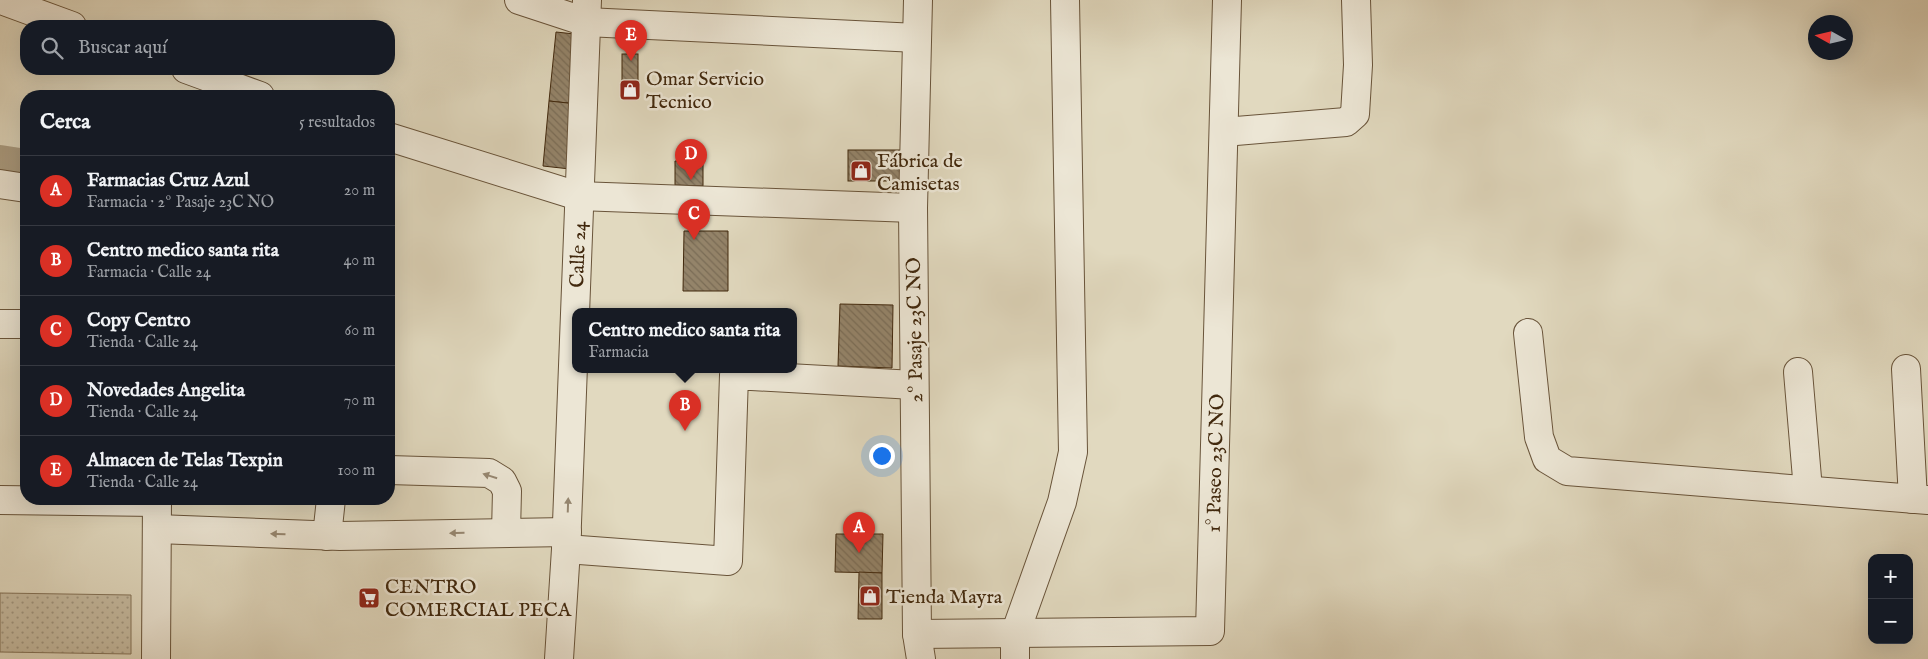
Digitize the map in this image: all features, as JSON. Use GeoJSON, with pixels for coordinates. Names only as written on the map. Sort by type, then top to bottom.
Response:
{"type":"FeatureCollection","features":[{"type":"Feature","properties":{"kind":"street"},"geometry":{"type":"LineString","coordinates":[[1,0],[56,20]]}},
{"type":"Feature","properties":{"kind":"street"},"geometry":{"type":"LineString","coordinates":[[519,0],[587,11],[917,38]]}},
{"type":"Feature","properties":{"kind":"street","name":"2º Pasaje 23C NO"},"geometry":{"type":"LineString","coordinates":[[918,0],[913,208],[919,646]]}},
{"type":"Feature","properties":{"kind":"street"},"geometry":{"type":"LineString","coordinates":[[1015,647],[1062,502],[1073,452],[1064,0]]}},
{"type":"Feature","properties":{"kind":"street","name":"1° Paseo 23C NO"},"geometry":{"type":"LineString","coordinates":[[919,646],[1015,647],[1210,631],[1227,0]]}},
{"type":"Feature","properties":{"kind":"street"},"geometry":{"type":"LineString","coordinates":[[1224,132],[1346,122],[1355,114],[1358,65],[1356,0]]}},
{"type":"Feature","properties":{"kind":"street","name":"Calle 24"},"geometry":{"type":"LineString","coordinates":[[574,308],[587,11]]}},
{"type":"Feature","properties":{"kind":"street"},"geometry":{"type":"LineString","coordinates":[[202,75],[244,90]]}},
{"type":"Feature","properties":{"kind":"street"},"geometry":{"type":"LineString","coordinates":[[395,139],[578,196],[913,208]]}},
{"type":"Feature","properties":{"kind":"street"},"geometry":{"type":"LineString","coordinates":[[0,184],[20,187]]}},
{"type":"Feature","properties":{"kind":"street"},"geometry":{"type":"LineString","coordinates":[[0,324],[20,324]]}},
{"type":"Feature","properties":{"kind":"street"},"geometry":{"type":"LineString","coordinates":[[1528,333],[1539,437],[1547,459],[1567,471],[1921,500],[1906,369]]}},
{"type":"Feature","properties":{"kind":"street"},"geometry":{"type":"LineString","coordinates":[[1798,372],[1808,490]]}},
{"type":"Feature","properties":{"kind":"street","name":"Calle 24"},"geometry":{"type":"LineString","coordinates":[[559,659],[567,540],[572,373]]}},
{"type":"Feature","properties":{"kind":"street"},"geometry":{"type":"LineString","coordinates":[[157,529],[327,536],[506,532],[728,561],[734,375],[914,385]]}},
{"type":"Feature","properties":{"kind":"street"},"geometry":{"type":"LineString","coordinates":[[395,470],[489,473],[502,481],[507,491],[506,532]]}},
{"type":"Feature","properties":{"kind":"street"},"geometry":{"type":"LineString","coordinates":[[0,500],[20,500]]}},
{"type":"Feature","properties":{"kind":"street"},"geometry":{"type":"LineString","coordinates":[[156,659],[157,505]]}},
{"type":"Feature","properties":{"kind":"street"},"geometry":{"type":"LineString","coordinates":[[327,536],[330,505]]}},
{"type":"Feature","properties":{"kind":"shaded area"},"geometry":{"type":"Polygon","coordinates":[[[0,593],[131,595],[131,654],[0,652],[0,593]]]}},
{"type":"Feature","properties":{"kind":"building"},"geometry":{"type":"Polygon","coordinates":[[[556,32],[584,35],[577,104],[549,101],[556,32]]]}},
{"type":"Feature","properties":{"kind":"building"},"geometry":{"type":"Polygon","coordinates":[[[622,54],[638,54],[638,98],[622,98],[622,54]]]}},
{"type":"Feature","properties":{"kind":"building"},"geometry":{"type":"Polygon","coordinates":[[[549,101],[577,104],[570,169],[543,166],[549,101]]]}},
{"type":"Feature","properties":{"kind":"building"},"geometry":{"type":"Polygon","coordinates":[[[848,150],[900,150],[900,181],[848,181],[848,150]]]}},
{"type":"Feature","properties":{"kind":"building"},"geometry":{"type":"Polygon","coordinates":[[[675,161],[703,162],[703,186],[675,185],[675,161]]]}},
{"type":"Feature","properties":{"kind":"building"},"geometry":{"type":"Polygon","coordinates":[[[684,231],[728,231],[728,291],[683,291],[684,231]]]}},
{"type":"Feature","properties":{"kind":"building"},"geometry":{"type":"Polygon","coordinates":[[[840,304],[893,305],[892,368],[838,366],[840,304]]]}},
{"type":"Feature","properties":{"kind":"building"},"geometry":{"type":"Polygon","coordinates":[[[836,534],[883,534],[882,573],[835,572],[836,534]]]}},
{"type":"Feature","properties":{"kind":"building","name":"Tienda Mayra"},"geometry":{"type":"Polygon","coordinates":[[[859,572],[882,573],[882,619],[858,619],[859,572]]]}},
{"type":"Feature","properties":{"kind":"waterway"},"geometry":{"type":"LineString","coordinates":[[0,161],[20,164]]}},
{"type":"Feature","properties":{"kind":"place","name":"Almacen de Telas Texpin"},"geometry":{"type":"Point","coordinates":[631,61]}},
{"type":"Feature","properties":{"kind":"place","name":"Omar Servicio Tecnico"},"geometry":{"type":"Point","coordinates":[630,90]}},
{"type":"Feature","properties":{"kind":"place","name":"Fábrica de Camisetas"},"geometry":{"type":"Point","coordinates":[861,171]}},
{"type":"Feature","properties":{"kind":"place","name":"Novedades Angelita"},"geometry":{"type":"Point","coordinates":[691,180]}},
{"type":"Feature","properties":{"kind":"place","name":"Copy Centro"},"geometry":{"type":"Point","coordinates":[694,240]}},
{"type":"Feature","properties":{"kind":"place","name":"Centro medico santa rita"},"geometry":{"type":"Point","coordinates":[685,431]}},
{"type":"Feature","properties":{"kind":"place","name":"Farmacias Cruz Azul"},"geometry":{"type":"Point","coordinates":[859,553]}},
{"type":"Feature","properties":{"kind":"place","name":"Tienda Mayra"},"geometry":{"type":"Point","coordinates":[870,596]}},
{"type":"Feature","properties":{"kind":"place","name":"CENTRO COMERCIAL PECA"},"geometry":{"type":"Point","coordinates":[369,598]}}]}
